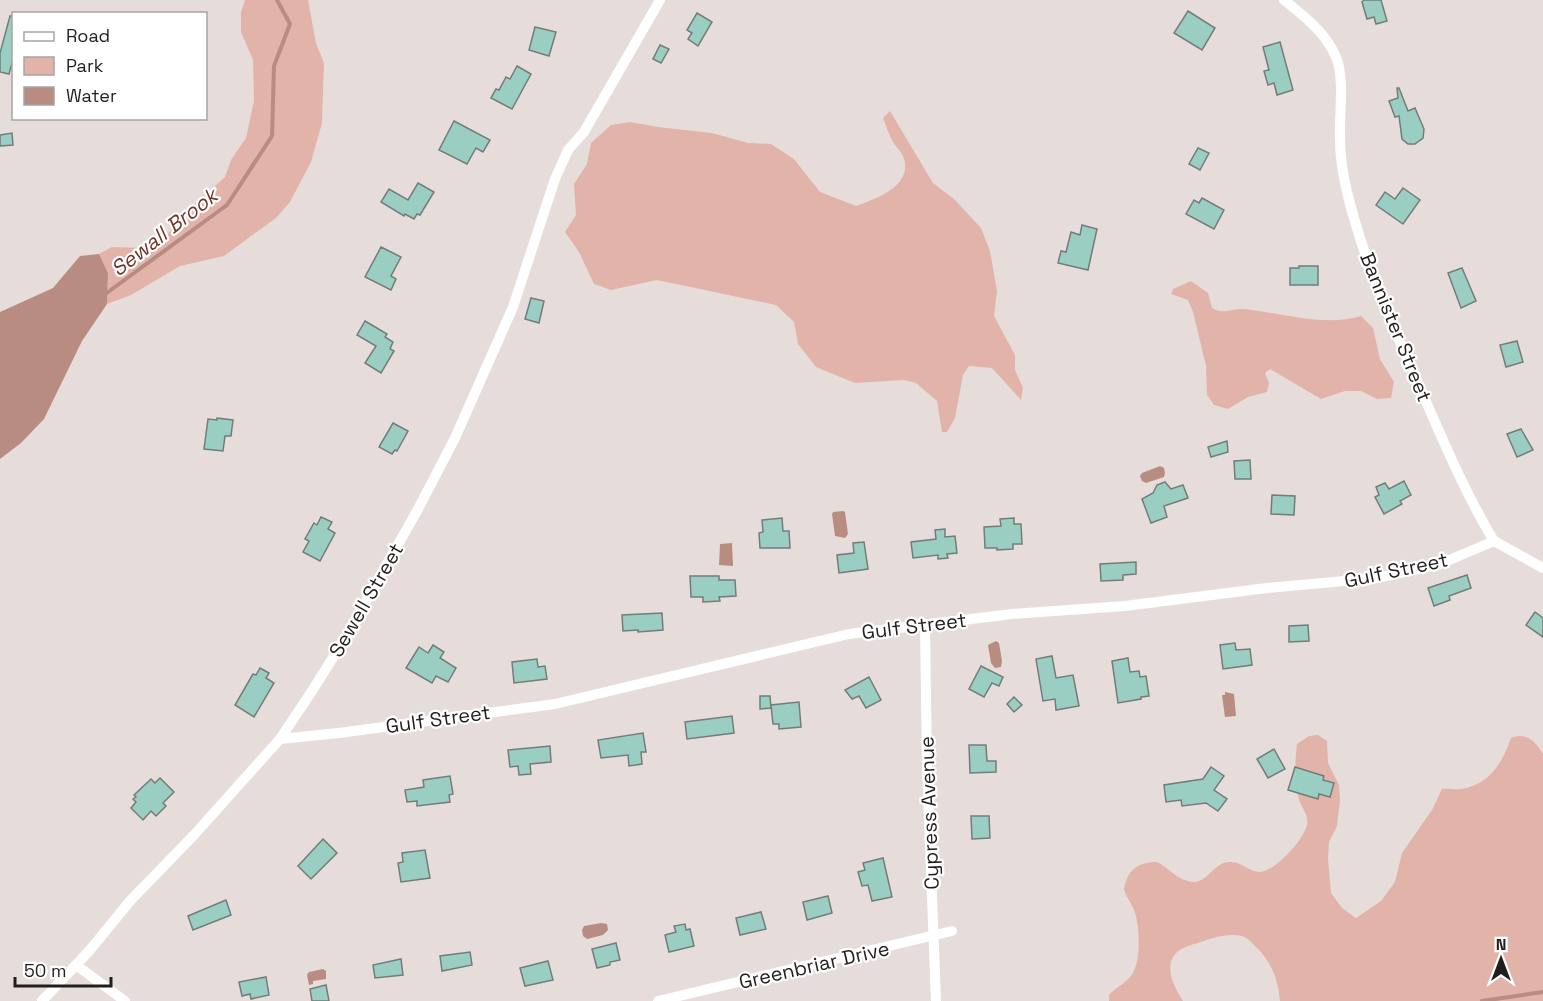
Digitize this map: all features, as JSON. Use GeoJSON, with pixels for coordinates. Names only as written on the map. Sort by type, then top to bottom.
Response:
{"type":"FeatureCollection","features":[{"type":"Feature","properties":{"kind":"street","name":"Sewell Street"},"geometry":{"type":"LineString","coordinates":[[42,1001],[130,901],[194,835],[280,739],[344,640],[417,511],[455,438],[513,307],[555,179],[568,150],[584,132],[660,0]]}},
{"type":"Feature","properties":{"kind":"street","name":"Bannister Street"},"geometry":{"type":"LineString","coordinates":[[1284,0],[1319,30],[1337,59],[1340,141],[1344,178],[1356,225],[1381,300],[1465,488],[1494,541]]}},
{"type":"Feature","properties":{"kind":"street"},"geometry":{"type":"LineString","coordinates":[[1494,541],[1543,568]]}},
{"type":"Feature","properties":{"kind":"street","name":"Gulf Street"},"geometry":{"type":"LineString","coordinates":[[280,739],[555,704],[610,693],[731,661],[849,634],[1012,614],[1125,606],[1267,588],[1377,578],[1440,564],[1494,541]]}},
{"type":"Feature","properties":{"kind":"street","name":"Cypress Avenue"},"geometry":{"type":"LineString","coordinates":[[925,625],[927,766],[936,1001]]}},
{"type":"Feature","properties":{"kind":"street","name":"Greenbriar Drive"},"geometry":{"type":"LineString","coordinates":[[658,1001],[952,931]]}},
{"type":"Feature","properties":{"kind":"street"},"geometry":{"type":"LineString","coordinates":[[76,965],[125,1001]]}},
{"type":"Feature","properties":{"kind":"green space"},"geometry":{"type":"Polygon","coordinates":[[[245,0],[308,0],[316,43],[324,63],[322,123],[311,162],[290,202],[276,218],[224,256],[180,266],[131,295],[107,304],[108,273],[99,254],[112,247],[147,248],[161,242],[186,212],[225,177],[231,160],[246,138],[254,101],[253,60],[241,32],[241,12],[245,0]]]}},
{"type":"Feature","properties":{"kind":"green space"},"geometry":{"type":"Polygon","coordinates":[[[890,111],[933,183],[954,199],[981,228],[990,251],[997,291],[994,316],[1015,355],[1015,370],[1023,388],[1021,400],[992,368],[969,366],[963,375],[955,418],[947,432],[942,432],[937,401],[916,383],[904,380],[855,383],[816,367],[798,344],[794,322],[776,305],[657,280],[611,290],[594,284],[579,252],[565,232],[576,215],[574,184],[587,164],[591,143],[611,125],[630,122],[712,133],[748,143],[771,144],[794,159],[820,192],[856,206],[883,195],[899,183],[904,175],[903,156],[893,142],[883,118],[890,111]]]}},
{"type":"Feature","properties":{"kind":"green space"},"geometry":{"type":"Polygon","coordinates":[[[1191,281],[1208,293],[1212,308],[1220,311],[1244,309],[1317,320],[1361,316],[1373,328],[1380,359],[1394,382],[1391,398],[1377,399],[1361,391],[1345,391],[1321,399],[1270,369],[1265,373],[1269,383],[1267,392],[1248,397],[1228,409],[1214,405],[1207,395],[1206,366],[1193,312],[1188,300],[1171,294],[1173,289],[1191,281]]]}},
{"type":"Feature","properties":{"kind":"green space"},"geometry":{"type":"Polygon","coordinates":[[[1318,735],[1327,741],[1328,763],[1339,785],[1337,826],[1329,842],[1331,893],[1342,908],[1356,918],[1381,901],[1395,882],[1402,853],[1432,810],[1442,789],[1471,787],[1480,783],[1499,764],[1511,738],[1526,737],[1537,745],[1543,754],[1543,1001],[1280,1001],[1276,978],[1266,959],[1246,938],[1232,935],[1193,944],[1175,954],[1171,962],[1171,974],[1183,1001],[1109,1001],[1109,995],[1128,979],[1137,963],[1139,935],[1136,917],[1124,889],[1134,868],[1157,862],[1179,877],[1195,882],[1225,863],[1235,862],[1260,872],[1274,866],[1295,846],[1305,831],[1307,818],[1296,786],[1297,744],[1309,736],[1318,735]]]}},
{"type":"Feature","properties":{"kind":"water"},"geometry":{"type":"Polygon","coordinates":[[[99,254],[108,273],[107,304],[82,341],[44,419],[21,443],[0,459],[0,312],[53,288],[80,256],[99,254]]]}},
{"type":"Feature","properties":{"kind":"water"},"geometry":{"type":"Polygon","coordinates":[[[1160,466],[1164,468],[1164,477],[1146,483],[1142,481],[1140,476],[1142,473],[1160,466]]]}},
{"type":"Feature","properties":{"kind":"water"},"geometry":{"type":"Polygon","coordinates":[[[843,511],[848,534],[845,538],[835,536],[832,514],[843,511]]]}},
{"type":"Feature","properties":{"kind":"water"},"geometry":{"type":"Polygon","coordinates":[[[732,543],[733,566],[719,565],[720,544],[732,543]]]}},
{"type":"Feature","properties":{"kind":"water"},"geometry":{"type":"Polygon","coordinates":[[[996,641],[999,643],[1002,661],[1001,667],[995,668],[991,663],[988,645],[996,641]]]}},
{"type":"Feature","properties":{"kind":"water"},"geometry":{"type":"Polygon","coordinates":[[[1225,692],[1234,694],[1236,716],[1225,717],[1222,695],[1225,695],[1225,692]]]}},
{"type":"Feature","properties":{"kind":"water"},"geometry":{"type":"Polygon","coordinates":[[[607,924],[608,930],[603,935],[587,939],[583,936],[584,926],[607,924]]]}},
{"type":"Feature","properties":{"kind":"water"},"geometry":{"type":"Polygon","coordinates":[[[323,969],[326,971],[326,979],[313,981],[313,984],[309,985],[307,975],[309,972],[323,969]]]}},
{"type":"Feature","properties":{"kind":"building"},"geometry":{"type":"Polygon","coordinates":[[[1381,0],[1387,21],[1376,24],[1374,17],[1367,19],[1362,2],[1381,0]]]}},
{"type":"Feature","properties":{"kind":"building"},"geometry":{"type":"Polygon","coordinates":[[[1188,11],[1215,28],[1202,50],[1174,33],[1188,11]]]}},
{"type":"Feature","properties":{"kind":"building"},"geometry":{"type":"Polygon","coordinates":[[[697,13],[712,22],[698,46],[688,39],[692,33],[687,30],[697,13]]]}},
{"type":"Feature","properties":{"kind":"building"},"geometry":{"type":"Polygon","coordinates":[[[10,16],[12,16],[12,63],[9,74],[0,72],[0,53],[10,16]]]}},
{"type":"Feature","properties":{"kind":"building"},"geometry":{"type":"Polygon","coordinates":[[[535,27],[556,32],[549,56],[529,50],[535,27]]]}},
{"type":"Feature","properties":{"kind":"building"},"geometry":{"type":"Polygon","coordinates":[[[1280,42],[1293,90],[1277,95],[1274,83],[1268,85],[1264,71],[1269,70],[1263,47],[1280,42]]]}},
{"type":"Feature","properties":{"kind":"building"},"geometry":{"type":"Polygon","coordinates":[[[660,45],[669,49],[661,63],[653,59],[660,45]]]}},
{"type":"Feature","properties":{"kind":"building"},"geometry":{"type":"Polygon","coordinates":[[[517,66],[531,74],[512,109],[491,98],[496,89],[499,90],[506,77],[510,79],[517,66]]]}},
{"type":"Feature","properties":{"kind":"building"},"geometry":{"type":"Polygon","coordinates":[[[1397,88],[1399,88],[1408,111],[1415,108],[1424,129],[1423,138],[1415,144],[1408,144],[1402,139],[1399,116],[1395,117],[1389,101],[1398,98],[1397,88]]]}},
{"type":"Feature","properties":{"kind":"building"},"geometry":{"type":"Polygon","coordinates":[[[454,121],[490,140],[483,152],[476,148],[467,164],[439,150],[454,121]]]}},
{"type":"Feature","properties":{"kind":"building"},"geometry":{"type":"Polygon","coordinates":[[[12,133],[13,145],[0,146],[0,135],[12,133]]]}},
{"type":"Feature","properties":{"kind":"building"},"geometry":{"type":"Polygon","coordinates":[[[1198,148],[1209,153],[1200,170],[1189,164],[1198,148]]]}},
{"type":"Feature","properties":{"kind":"building"},"geometry":{"type":"Polygon","coordinates":[[[418,183],[434,192],[420,215],[417,214],[414,219],[405,214],[404,216],[381,202],[389,189],[408,200],[418,183]]]}},
{"type":"Feature","properties":{"kind":"building"},"geometry":{"type":"Polygon","coordinates":[[[1403,188],[1420,200],[1403,224],[1376,205],[1385,192],[1395,199],[1403,188]]]}},
{"type":"Feature","properties":{"kind":"building"},"geometry":{"type":"Polygon","coordinates":[[[1202,198],[1224,210],[1214,229],[1186,214],[1194,200],[1199,203],[1202,198]]]}},
{"type":"Feature","properties":{"kind":"building"},"geometry":{"type":"Polygon","coordinates":[[[1082,225],[1097,229],[1088,270],[1058,263],[1061,251],[1066,252],[1071,232],[1080,235],[1082,225]]]}},
{"type":"Feature","properties":{"kind":"building"},"geometry":{"type":"Polygon","coordinates":[[[381,247],[401,257],[391,276],[396,279],[391,290],[365,277],[381,247]]]}},
{"type":"Feature","properties":{"kind":"building"},"geometry":{"type":"Polygon","coordinates":[[[1299,266],[1318,266],[1318,285],[1290,285],[1290,268],[1299,268],[1299,266]]]}},
{"type":"Feature","properties":{"kind":"building"},"geometry":{"type":"Polygon","coordinates":[[[1462,268],[1476,301],[1461,308],[1448,273],[1462,268]]]}},
{"type":"Feature","properties":{"kind":"building"},"geometry":{"type":"Polygon","coordinates":[[[531,298],[544,301],[539,323],[525,319],[531,298]]]}},
{"type":"Feature","properties":{"kind":"building"},"geometry":{"type":"Polygon","coordinates":[[[365,321],[387,334],[385,337],[393,342],[390,349],[394,351],[381,373],[365,363],[376,346],[357,335],[365,321]]]}},
{"type":"Feature","properties":{"kind":"building"},"geometry":{"type":"Polygon","coordinates":[[[1517,341],[1523,362],[1506,367],[1500,345],[1517,341]]]}},
{"type":"Feature","properties":{"kind":"building"},"geometry":{"type":"Polygon","coordinates":[[[217,418],[233,420],[231,436],[225,436],[223,451],[204,449],[208,419],[217,420],[217,418]]]}},
{"type":"Feature","properties":{"kind":"building"},"geometry":{"type":"Polygon","coordinates":[[[393,423],[408,431],[397,451],[395,450],[392,454],[379,447],[393,423]]]}},
{"type":"Feature","properties":{"kind":"building"},"geometry":{"type":"Polygon","coordinates":[[[1521,429],[1533,450],[1517,457],[1507,434],[1521,429]]]}},
{"type":"Feature","properties":{"kind":"building"},"geometry":{"type":"Polygon","coordinates":[[[1227,441],[1228,452],[1211,457],[1208,447],[1227,441]]]}},
{"type":"Feature","properties":{"kind":"building"},"geometry":{"type":"Polygon","coordinates":[[[1250,460],[1251,479],[1235,479],[1234,461],[1250,460]]]}},
{"type":"Feature","properties":{"kind":"building"},"geometry":{"type":"Polygon","coordinates":[[[1404,481],[1411,495],[1400,501],[1402,504],[1384,514],[1375,497],[1379,495],[1376,487],[1385,483],[1389,489],[1404,481]]]}},
{"type":"Feature","properties":{"kind":"building"},"geometry":{"type":"Polygon","coordinates":[[[1165,482],[1171,489],[1183,485],[1188,498],[1164,506],[1167,517],[1151,523],[1142,499],[1153,493],[1157,485],[1165,482]]]}},
{"type":"Feature","properties":{"kind":"building"},"geometry":{"type":"Polygon","coordinates":[[[1272,495],[1295,496],[1294,515],[1271,514],[1272,495]]]}},
{"type":"Feature","properties":{"kind":"building"},"geometry":{"type":"Polygon","coordinates":[[[321,517],[332,522],[328,529],[335,533],[320,561],[303,552],[309,541],[305,539],[314,523],[317,525],[321,517]]]}},
{"type":"Feature","properties":{"kind":"building"},"geometry":{"type":"Polygon","coordinates":[[[782,518],[783,531],[789,531],[790,548],[760,548],[759,533],[763,532],[762,520],[782,518]]]}},
{"type":"Feature","properties":{"kind":"building"},"geometry":{"type":"Polygon","coordinates":[[[1014,518],[1014,524],[1021,524],[1022,544],[1013,544],[1013,549],[985,548],[984,527],[1001,526],[1000,519],[1014,518]]]}},
{"type":"Feature","properties":{"kind":"building"},"geometry":{"type":"Polygon","coordinates":[[[945,529],[945,537],[955,536],[957,553],[947,554],[948,558],[938,559],[938,555],[913,558],[911,542],[936,539],[935,530],[945,529]]]}},
{"type":"Feature","properties":{"kind":"building"},"geometry":{"type":"Polygon","coordinates":[[[864,542],[868,569],[839,573],[837,555],[854,553],[853,543],[864,542]]]}},
{"type":"Feature","properties":{"kind":"building"},"geometry":{"type":"Polygon","coordinates":[[[1136,562],[1136,574],[1123,575],[1123,580],[1101,581],[1100,564],[1136,562]]]}},
{"type":"Feature","properties":{"kind":"building"},"geometry":{"type":"Polygon","coordinates":[[[1467,575],[1471,588],[1449,596],[1450,600],[1434,606],[1428,588],[1467,575]]]}},
{"type":"Feature","properties":{"kind":"building"},"geometry":{"type":"Polygon","coordinates":[[[690,576],[719,576],[719,580],[735,580],[736,596],[719,597],[720,601],[703,602],[703,597],[691,597],[690,576]]]}},
{"type":"Feature","properties":{"kind":"building"},"geometry":{"type":"Polygon","coordinates":[[[1535,612],[1543,618],[1543,637],[1526,625],[1535,612]]]}},
{"type":"Feature","properties":{"kind":"building"},"geometry":{"type":"Polygon","coordinates":[[[662,613],[663,630],[623,631],[622,615],[662,613]]]}},
{"type":"Feature","properties":{"kind":"building"},"geometry":{"type":"Polygon","coordinates":[[[1308,625],[1309,641],[1289,642],[1289,626],[1308,625]]]}},
{"type":"Feature","properties":{"kind":"building"},"geometry":{"type":"Polygon","coordinates":[[[1235,643],[1236,650],[1250,649],[1252,665],[1223,669],[1220,645],[1235,643]]]}},
{"type":"Feature","properties":{"kind":"building"},"geometry":{"type":"Polygon","coordinates":[[[433,645],[444,652],[440,658],[456,668],[448,682],[436,676],[432,683],[406,668],[419,647],[428,653],[433,645]]]}},
{"type":"Feature","properties":{"kind":"building"},"geometry":{"type":"Polygon","coordinates":[[[1052,656],[1056,678],[1073,675],[1079,706],[1056,710],[1055,699],[1043,701],[1036,659],[1052,656]]]}},
{"type":"Feature","properties":{"kind":"building"},"geometry":{"type":"Polygon","coordinates":[[[1128,658],[1130,672],[1139,671],[1140,677],[1146,676],[1149,696],[1118,703],[1112,661],[1128,658]]]}},
{"type":"Feature","properties":{"kind":"building"},"geometry":{"type":"Polygon","coordinates":[[[537,659],[538,667],[545,666],[547,679],[514,683],[512,662],[537,659]]]}},
{"type":"Feature","properties":{"kind":"building"},"geometry":{"type":"Polygon","coordinates":[[[981,666],[1003,677],[999,686],[992,683],[984,697],[969,689],[981,666]]]}},
{"type":"Feature","properties":{"kind":"building"},"geometry":{"type":"Polygon","coordinates":[[[260,668],[269,673],[266,678],[274,683],[254,717],[235,705],[253,674],[256,675],[260,668]]]}},
{"type":"Feature","properties":{"kind":"building"},"geometry":{"type":"Polygon","coordinates":[[[869,677],[881,700],[866,708],[859,696],[852,699],[845,690],[869,677]]]}},
{"type":"Feature","properties":{"kind":"building"},"geometry":{"type":"Polygon","coordinates":[[[760,696],[770,696],[771,708],[760,709],[760,696]]]}},
{"type":"Feature","properties":{"kind":"building"},"geometry":{"type":"Polygon","coordinates":[[[1014,697],[1022,705],[1014,712],[1007,704],[1014,697]]]}},
{"type":"Feature","properties":{"kind":"building"},"geometry":{"type":"Polygon","coordinates":[[[799,702],[801,727],[779,729],[779,724],[773,724],[771,705],[799,702]]]}},
{"type":"Feature","properties":{"kind":"building"},"geometry":{"type":"Polygon","coordinates":[[[732,716],[734,733],[687,739],[685,722],[732,716]]]}},
{"type":"Feature","properties":{"kind":"building"},"geometry":{"type":"Polygon","coordinates":[[[643,733],[646,752],[641,752],[642,764],[629,766],[628,755],[601,758],[598,740],[643,733]]]}},
{"type":"Feature","properties":{"kind":"building"},"geometry":{"type":"Polygon","coordinates":[[[969,745],[986,745],[987,761],[996,761],[996,772],[970,773],[969,745]]]}},
{"type":"Feature","properties":{"kind":"building"},"geometry":{"type":"Polygon","coordinates":[[[550,746],[551,762],[530,764],[531,774],[519,775],[518,766],[510,767],[508,750],[550,746]]]}},
{"type":"Feature","properties":{"kind":"building"},"geometry":{"type":"Polygon","coordinates":[[[1274,749],[1285,769],[1268,778],[1257,759],[1274,749]]]}},
{"type":"Feature","properties":{"kind":"building"},"geometry":{"type":"Polygon","coordinates":[[[1211,767],[1224,776],[1214,790],[1227,799],[1218,811],[1206,803],[1182,806],[1181,800],[1166,802],[1164,785],[1203,779],[1211,767]]]}},
{"type":"Feature","properties":{"kind":"building"},"geometry":{"type":"Polygon","coordinates":[[[1295,767],[1324,776],[1323,780],[1334,783],[1330,797],[1319,794],[1318,799],[1288,790],[1295,767]]]}},
{"type":"Feature","properties":{"kind":"building"},"geometry":{"type":"Polygon","coordinates":[[[450,776],[453,794],[449,795],[450,802],[417,806],[417,801],[407,802],[405,790],[424,787],[423,780],[450,776]]]}},
{"type":"Feature","properties":{"kind":"building"},"geometry":{"type":"Polygon","coordinates":[[[160,778],[174,792],[163,803],[166,806],[156,816],[151,811],[143,820],[131,808],[136,802],[133,799],[136,797],[134,795],[151,779],[155,783],[160,778]]]}},
{"type":"Feature","properties":{"kind":"building"},"geometry":{"type":"Polygon","coordinates":[[[971,816],[989,816],[990,838],[972,839],[971,816]]]}},
{"type":"Feature","properties":{"kind":"building"},"geometry":{"type":"Polygon","coordinates":[[[323,839],[337,853],[311,879],[298,866],[323,839]]]}},
{"type":"Feature","properties":{"kind":"building"},"geometry":{"type":"Polygon","coordinates":[[[425,850],[430,878],[401,882],[398,863],[403,862],[402,853],[425,850]]]}},
{"type":"Feature","properties":{"kind":"building"},"geometry":{"type":"Polygon","coordinates":[[[883,858],[892,897],[872,901],[868,885],[862,886],[858,872],[865,870],[863,863],[883,858]]]}},
{"type":"Feature","properties":{"kind":"building"},"geometry":{"type":"Polygon","coordinates":[[[828,896],[832,913],[807,920],[803,902],[828,896]]]}},
{"type":"Feature","properties":{"kind":"building"},"geometry":{"type":"Polygon","coordinates":[[[226,900],[231,915],[193,930],[188,916],[226,900]]]}},
{"type":"Feature","properties":{"kind":"building"},"geometry":{"type":"Polygon","coordinates":[[[761,912],[766,929],[740,935],[736,918],[761,912]]]}},
{"type":"Feature","properties":{"kind":"building"},"geometry":{"type":"Polygon","coordinates":[[[685,924],[686,930],[690,929],[694,946],[669,952],[665,935],[676,932],[674,926],[685,924]]]}},
{"type":"Feature","properties":{"kind":"building"},"geometry":{"type":"Polygon","coordinates":[[[616,943],[620,960],[597,968],[592,949],[616,943]]]}},
{"type":"Feature","properties":{"kind":"building"},"geometry":{"type":"Polygon","coordinates":[[[470,952],[472,965],[442,971],[440,956],[470,952]]]}},
{"type":"Feature","properties":{"kind":"building"},"geometry":{"type":"Polygon","coordinates":[[[401,959],[403,975],[375,978],[373,965],[401,959]]]}},
{"type":"Feature","properties":{"kind":"building"},"geometry":{"type":"Polygon","coordinates":[[[548,961],[553,980],[525,986],[520,968],[548,961]]]}},
{"type":"Feature","properties":{"kind":"building"},"geometry":{"type":"Polygon","coordinates":[[[266,977],[269,995],[251,999],[250,994],[242,996],[239,982],[266,977]]]}},
{"type":"Feature","properties":{"kind":"building"},"geometry":{"type":"Polygon","coordinates":[[[326,985],[329,1001],[312,1001],[310,989],[326,985]]]}},
{"type":"Feature","properties":{"kind":"waterway","name":"Sewall Brook"},"geometry":{"type":"LineString","coordinates":[[104,295],[227,205],[272,136],[274,66],[290,24],[277,0]]}},
{"type":"Feature","properties":{"kind":"waterway"},"geometry":{"type":"LineString","coordinates":[[1482,1001],[1543,992]]}}]}
